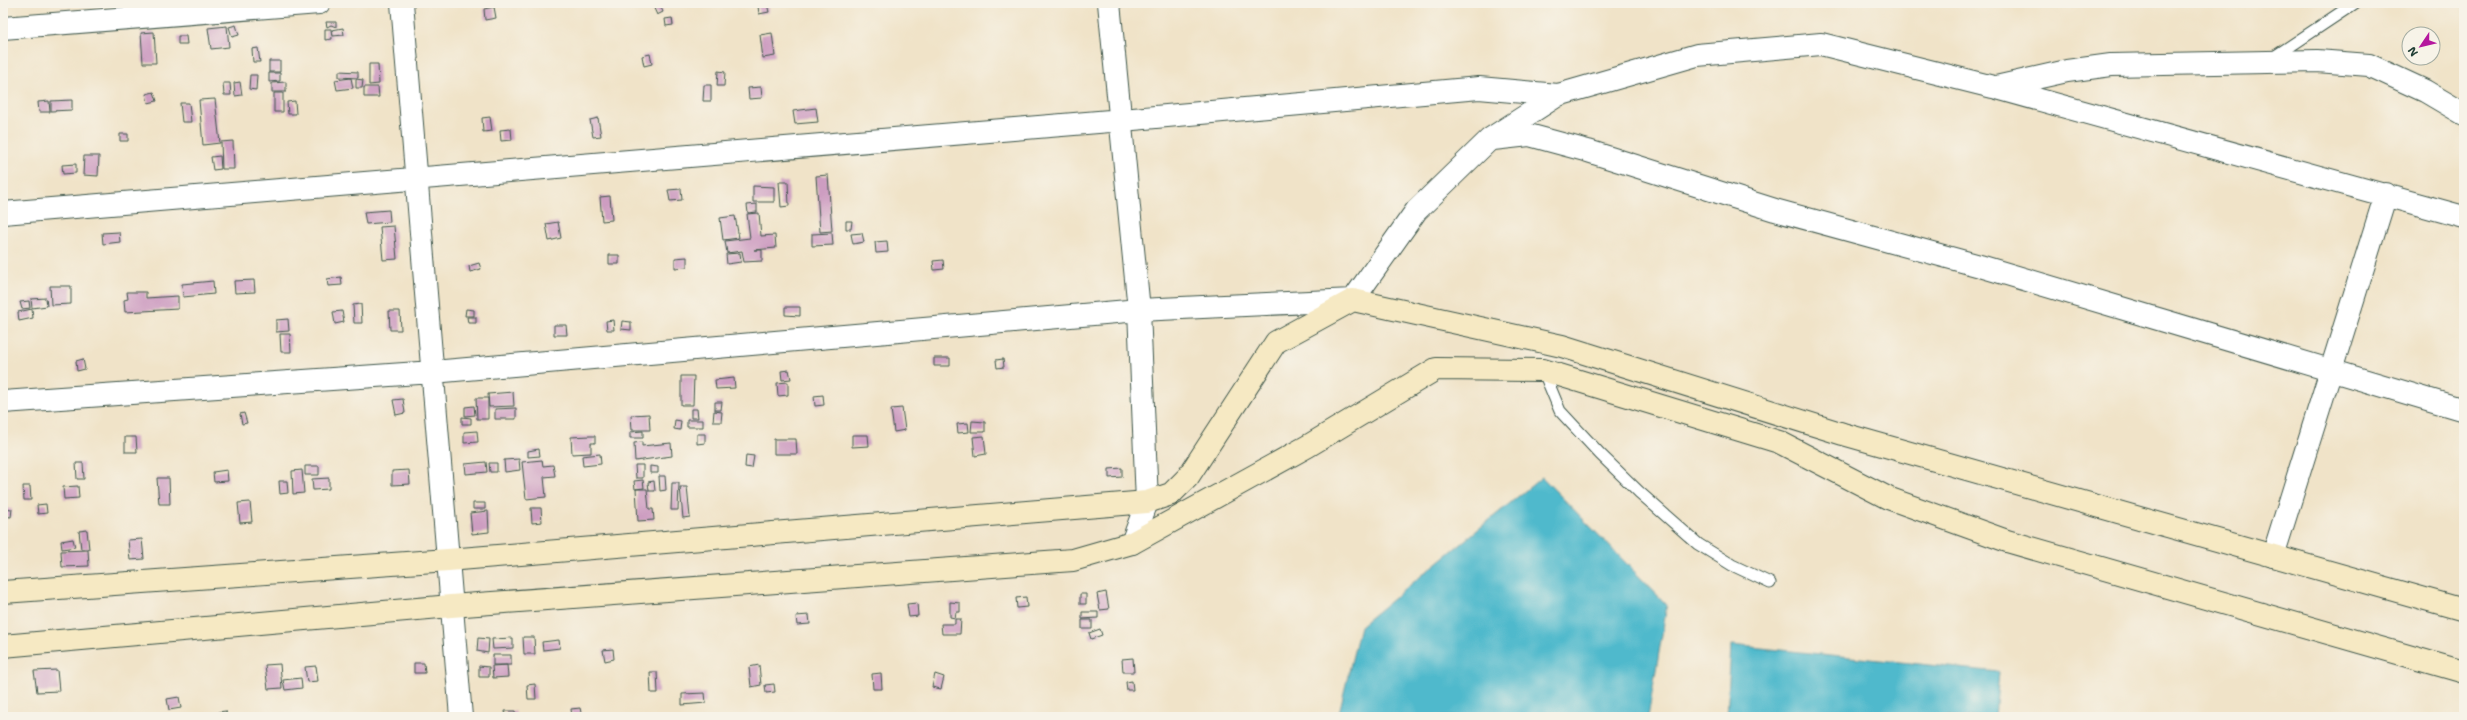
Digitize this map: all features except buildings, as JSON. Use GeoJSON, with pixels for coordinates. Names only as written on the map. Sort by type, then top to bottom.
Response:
{"type":"FeatureCollection","features":[{"type":"Feature","properties":{"kind":"street"},"geometry":{"type":"LineString","coordinates":[[3,28],[319,3]]}},
{"type":"Feature","properties":{"kind":"street"},"geometry":{"type":"LineString","coordinates":[[402,3],[461,717]]}},
{"type":"Feature","properties":{"kind":"street"},"geometry":{"type":"LineString","coordinates":[[1108,3],[1122,120],[1139,310],[1147,502],[1132,543]]}},
{"type":"Feature","properties":{"kind":"street"},"geometry":{"type":"LineString","coordinates":[[3,592],[448,560],[1147,502],[1171,494],[1188,477],[1276,342],[1353,300],[1416,211],[1490,139],[1558,95],[1697,55],[1821,44],[1993,87],[2194,144],[2386,194],[2464,217]]}},
{"type":"Feature","properties":{"kind":"street"},"geometry":{"type":"LineString","coordinates":[[1993,87],[2111,65],[2317,61],[2369,65],[2425,91],[2464,114]]}},
{"type":"Feature","properties":{"kind":"street"},"geometry":{"type":"LineString","coordinates":[[3,213],[1122,120],[1479,88],[1558,95]]}},
{"type":"Feature","properties":{"kind":"street"},"geometry":{"type":"LineString","coordinates":[[1490,139],[1529,135],[1776,210],[1980,266],[2329,372],[2464,410]]}},
{"type":"Feature","properties":{"kind":"street"},"geometry":{"type":"LineString","coordinates":[[2273,556],[2329,372],[2386,194]]}},
{"type":"Feature","properties":{"kind":"street"},"geometry":{"type":"LineString","coordinates":[[3,402],[433,372],[1139,310],[1353,300],[1562,346],[1843,434],[2464,610]]}},
{"type":"Feature","properties":{"kind":"street"},"geometry":{"type":"LineString","coordinates":[[3,646],[451,606],[1073,560],[1132,543],[1308,446],[1436,369],[1543,370],[1779,442],[1888,498],[2007,541],[2464,672]]}},
{"type":"Feature","properties":{"kind":"lane"},"geometry":{"type":"LineString","coordinates":[[2268,61],[2356,3]]}},
{"type":"Feature","properties":{"kind":"lane"},"geometry":{"type":"LineString","coordinates":[[1543,370],[1560,411],[1600,454],[1639,492],[1698,544],[1732,565],[1770,582]]}},
{"type":"Feature","properties":{"kind":"water"},"geometry":{"type":"Polygon","coordinates":[[[1542,477],[1667,605],[1648,717],[1338,717],[1360,626],[1542,477]]]}},
{"type":"Feature","properties":{"kind":"water"},"geometry":{"type":"Polygon","coordinates":[[[1731,645],[1999,672],[1995,717],[1727,717],[1731,645]]]}}]}
